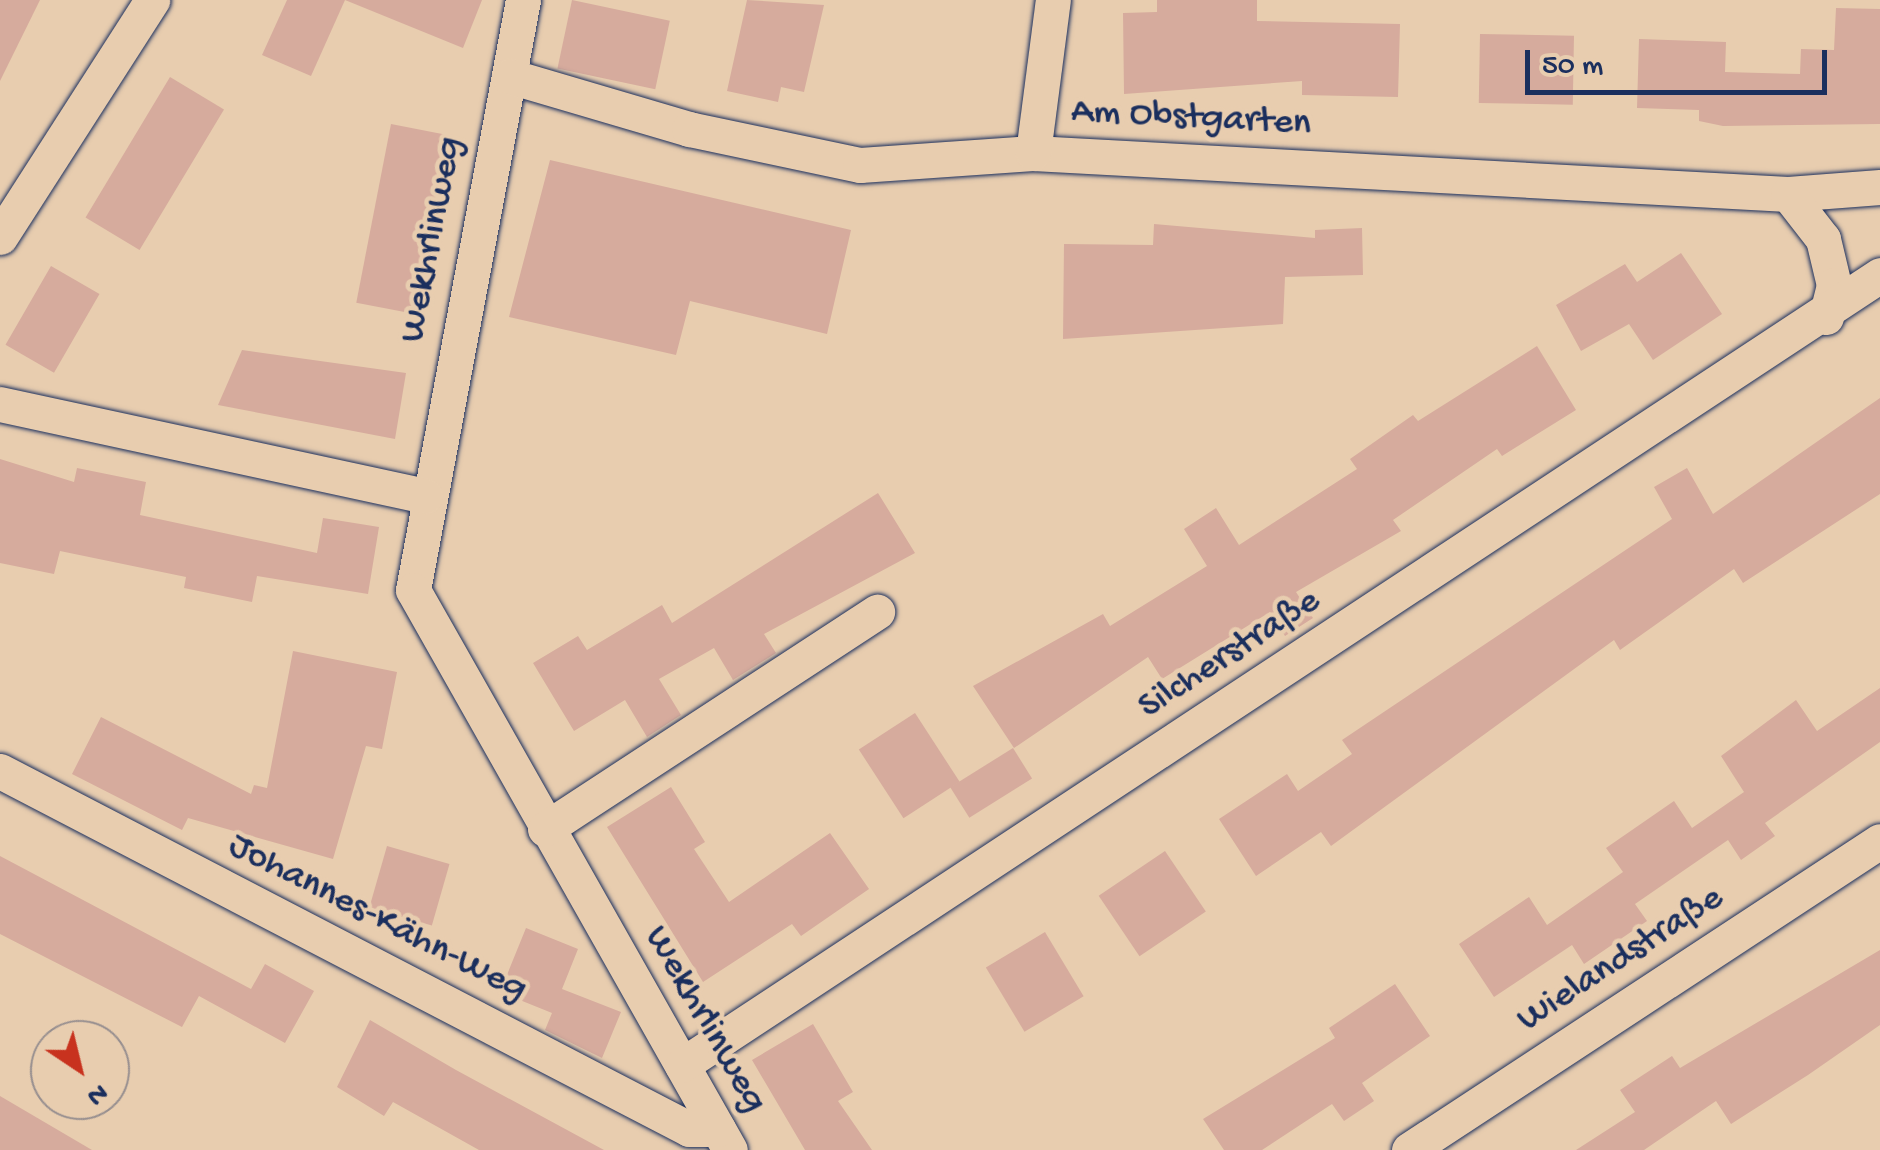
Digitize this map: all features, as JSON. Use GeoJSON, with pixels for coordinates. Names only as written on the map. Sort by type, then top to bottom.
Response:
{"type":"FeatureCollection","features":[{"type":"Feature","properties":{"kind":"street"},"geometry":{"type":"LineString","coordinates":[[0,236],[152,0]]}},
{"type":"Feature","properties":{"kind":"street","name":"Wekhrlinweg"},"geometry":{"type":"LineString","coordinates":[[523,0],[424,496],[413,590],[724,1140]]}},
{"type":"Feature","properties":{"kind":"street"},"geometry":{"type":"LineString","coordinates":[[1033,153],[1053,0]]}},
{"type":"Feature","properties":{"kind":"street","name":"Am Obstgarten"},"geometry":{"type":"LineString","coordinates":[[509,76],[689,129],[860,165],[1033,153],[1788,194],[1880,187]]}},
{"type":"Feature","properties":{"kind":"street"},"geometry":{"type":"LineString","coordinates":[[1788,194],[1823,239],[1834,285],[1826,317]]}},
{"type":"Feature","properties":{"kind":"street","name":"Silcherstraße"},"geometry":{"type":"LineString","coordinates":[[682,1065],[1826,317],[1880,275]]}},
{"type":"Feature","properties":{"kind":"street"},"geometry":{"type":"LineString","coordinates":[[0,404],[424,496]]}},
{"type":"Feature","properties":{"kind":"street"},"geometry":{"type":"LineString","coordinates":[[545,829],[878,612]]}},
{"type":"Feature","properties":{"kind":"street","name":"Johannes-Kähn-Weg"},"geometry":{"type":"LineString","coordinates":[[0,771],[688,1128],[724,1140]]}},
{"type":"Feature","properties":{"kind":"street","name":"Wielandstraße"},"geometry":{"type":"LineString","coordinates":[[1409,1150],[1880,842]]}},
{"type":"Feature","properties":{"kind":"building"},"geometry":{"type":"Polygon","coordinates":[[[0,0],[40,0],[0,81],[0,0]]]}},
{"type":"Feature","properties":{"kind":"building"},"geometry":{"type":"Polygon","coordinates":[[[287,0],[345,0],[311,76],[262,55],[287,0]]]}},
{"type":"Feature","properties":{"kind":"building"},"geometry":{"type":"Polygon","coordinates":[[[345,0],[482,0],[463,48],[345,0]]]}},
{"type":"Feature","properties":{"kind":"building"},"geometry":{"type":"Polygon","coordinates":[[[572,0],[670,21],[655,89],[557,68],[572,0]]]}},
{"type":"Feature","properties":{"kind":"building"},"geometry":{"type":"Polygon","coordinates":[[[747,0],[824,5],[804,92],[781,87],[778,102],[727,91],[747,0]]]}},
{"type":"Feature","properties":{"kind":"building"},"geometry":{"type":"Polygon","coordinates":[[[1157,0],[1257,0],[1257,21],[1400,24],[1398,97],[1302,95],[1302,81],[1124,94],[1123,13],[1157,12],[1157,0]]]}},
{"type":"Feature","properties":{"kind":"building"},"geometry":{"type":"Polygon","coordinates":[[[1836,8],[1880,9],[1880,124],[1723,126],[1699,121],[1699,110],[1637,108],[1639,39],[1726,42],[1725,72],[1800,74],[1801,49],[1834,50],[1836,8]]]}},
{"type":"Feature","properties":{"kind":"building"},"geometry":{"type":"Polygon","coordinates":[[[1480,34],[1574,36],[1573,105],[1479,103],[1480,34]]]}},
{"type":"Feature","properties":{"kind":"building"},"geometry":{"type":"Polygon","coordinates":[[[170,77],[224,109],[140,250],[86,218],[170,77]]]}},
{"type":"Feature","properties":{"kind":"building"},"geometry":{"type":"Polygon","coordinates":[[[391,124],[450,135],[415,314],[356,303],[391,124]]]}},
{"type":"Feature","properties":{"kind":"building"},"geometry":{"type":"Polygon","coordinates":[[[550,160],[851,230],[827,334],[690,301],[676,355],[509,317],[550,160]]]}},
{"type":"Feature","properties":{"kind":"building"},"geometry":{"type":"Polygon","coordinates":[[[1154,224],[1315,238],[1315,230],[1362,228],[1363,275],[1285,277],[1283,324],[1063,339],[1064,244],[1153,245],[1154,224]]]}},
{"type":"Feature","properties":{"kind":"building"},"geometry":{"type":"Polygon","coordinates":[[[1681,253],[1722,314],[1653,360],[1629,324],[1581,351],[1556,305],[1625,264],[1637,282],[1681,253]]]}},
{"type":"Feature","properties":{"kind":"building"},"geometry":{"type":"Polygon","coordinates":[[[51,266],[99,294],[54,373],[6,345],[51,266]]]}},
{"type":"Feature","properties":{"kind":"building"},"geometry":{"type":"Polygon","coordinates":[[[1537,346],[1576,410],[1502,456],[1497,449],[1393,520],[1401,531],[1296,592],[1313,618],[1285,636],[1270,612],[1162,679],[1148,657],[1014,748],[973,686],[1103,614],[1110,626],[1207,566],[1184,529],[1216,508],[1239,545],[1357,469],[1350,459],[1413,415],[1418,421],[1537,346]]]}},
{"type":"Feature","properties":{"kind":"building"},"geometry":{"type":"Polygon","coordinates":[[[242,350],[406,373],[395,439],[218,405],[242,350]]]}},
{"type":"Feature","properties":{"kind":"building"},"geometry":{"type":"Polygon","coordinates":[[[1880,398],[1880,494],[1743,583],[1734,569],[1620,650],[1614,640],[1331,846],[1321,832],[1256,876],[1219,819],[1287,774],[1298,791],[1352,754],[1342,740],[1672,519],[1654,487],[1687,468],[1713,514],[1880,398]]]}},
{"type":"Feature","properties":{"kind":"building"},"geometry":{"type":"Polygon","coordinates":[[[0,459],[74,482],[77,468],[146,482],[140,515],[317,553],[323,518],[379,527],[368,594],[257,576],[252,602],[184,588],[186,577],[60,551],[54,574],[0,563],[0,459]]]}},
{"type":"Feature","properties":{"kind":"building"},"geometry":{"type":"Polygon","coordinates":[[[878,493],[915,553],[764,634],[776,653],[733,680],[714,648],[659,679],[681,715],[647,737],[625,700],[574,731],[533,663],[578,636],[587,650],[662,605],[672,623],[878,493]]]}},
{"type":"Feature","properties":{"kind":"building"},"geometry":{"type":"Polygon","coordinates":[[[293,651],[397,672],[382,749],[366,746],[333,859],[188,818],[182,830],[72,774],[101,717],[251,794],[254,785],[267,788],[293,651]]]}},
{"type":"Feature","properties":{"kind":"building"},"geometry":{"type":"Polygon","coordinates":[[[1880,688],[1880,742],[1765,823],[1775,836],[1741,860],[1728,840],[1635,904],[1647,921],[1584,964],[1572,945],[1494,997],[1459,944],[1529,897],[1547,925],[1623,872],[1606,848],[1674,801],[1692,828],[1744,792],[1721,756],[1796,700],[1817,731],[1880,688]]]}},
{"type":"Feature","properties":{"kind":"building"},"geometry":{"type":"Polygon","coordinates":[[[915,713],[960,782],[903,818],[859,749],[915,713]]]}},
{"type":"Feature","properties":{"kind":"building"},"geometry":{"type":"Polygon","coordinates":[[[1013,748],[1032,779],[969,818],[950,787],[1013,748]]]}},
{"type":"Feature","properties":{"kind":"building"},"geometry":{"type":"Polygon","coordinates":[[[671,787],[705,842],[694,849],[729,902],[830,833],[869,889],[801,936],[792,924],[703,982],[607,827],[671,787]]]}},
{"type":"Feature","properties":{"kind":"building"},"geometry":{"type":"Polygon","coordinates":[[[387,846],[449,864],[432,925],[369,908],[387,846]]]}},
{"type":"Feature","properties":{"kind":"building"},"geometry":{"type":"Polygon","coordinates":[[[1165,851],[1206,912],[1139,956],[1099,896],[1165,851]]]}},
{"type":"Feature","properties":{"kind":"building"},"geometry":{"type":"Polygon","coordinates":[[[0,856],[251,989],[265,964],[314,991],[285,1043],[199,996],[182,1027],[0,934],[0,856]]]}},
{"type":"Feature","properties":{"kind":"building"},"geometry":{"type":"Polygon","coordinates":[[[526,928],[578,949],[562,989],[621,1012],[602,1058],[545,1030],[552,1013],[500,992],[526,928]]]}},
{"type":"Feature","properties":{"kind":"building"},"geometry":{"type":"Polygon","coordinates":[[[1045,932],[1084,996],[1024,1032],[986,968],[1045,932]]]}},
{"type":"Feature","properties":{"kind":"building"},"geometry":{"type":"Polygon","coordinates":[[[1880,950],[1880,1025],[1808,1075],[1731,1124],[1716,1101],[1644,1150],[1576,1150],[1635,1112],[1620,1090],[1672,1056],[1680,1068],[1880,950]]]}},
{"type":"Feature","properties":{"kind":"building"},"geometry":{"type":"Polygon","coordinates":[[[1395,984],[1430,1036],[1362,1083],[1374,1101],[1344,1121],[1332,1104],[1262,1150],[1224,1150],[1203,1119],[1335,1038],[1329,1028],[1395,984]]]}},
{"type":"Feature","properties":{"kind":"building"},"geometry":{"type":"Polygon","coordinates":[[[370,1020],[604,1150],[479,1150],[393,1102],[384,1116],[337,1087],[370,1020]]]}},
{"type":"Feature","properties":{"kind":"building"},"geometry":{"type":"Polygon","coordinates":[[[813,1024],[853,1092],[838,1101],[872,1150],[805,1150],[752,1060],[813,1024]]]}},
{"type":"Feature","properties":{"kind":"building"},"geometry":{"type":"Polygon","coordinates":[[[0,1096],[30,1114],[30,1120],[41,1120],[92,1150],[0,1150],[0,1096]]]}}]}
